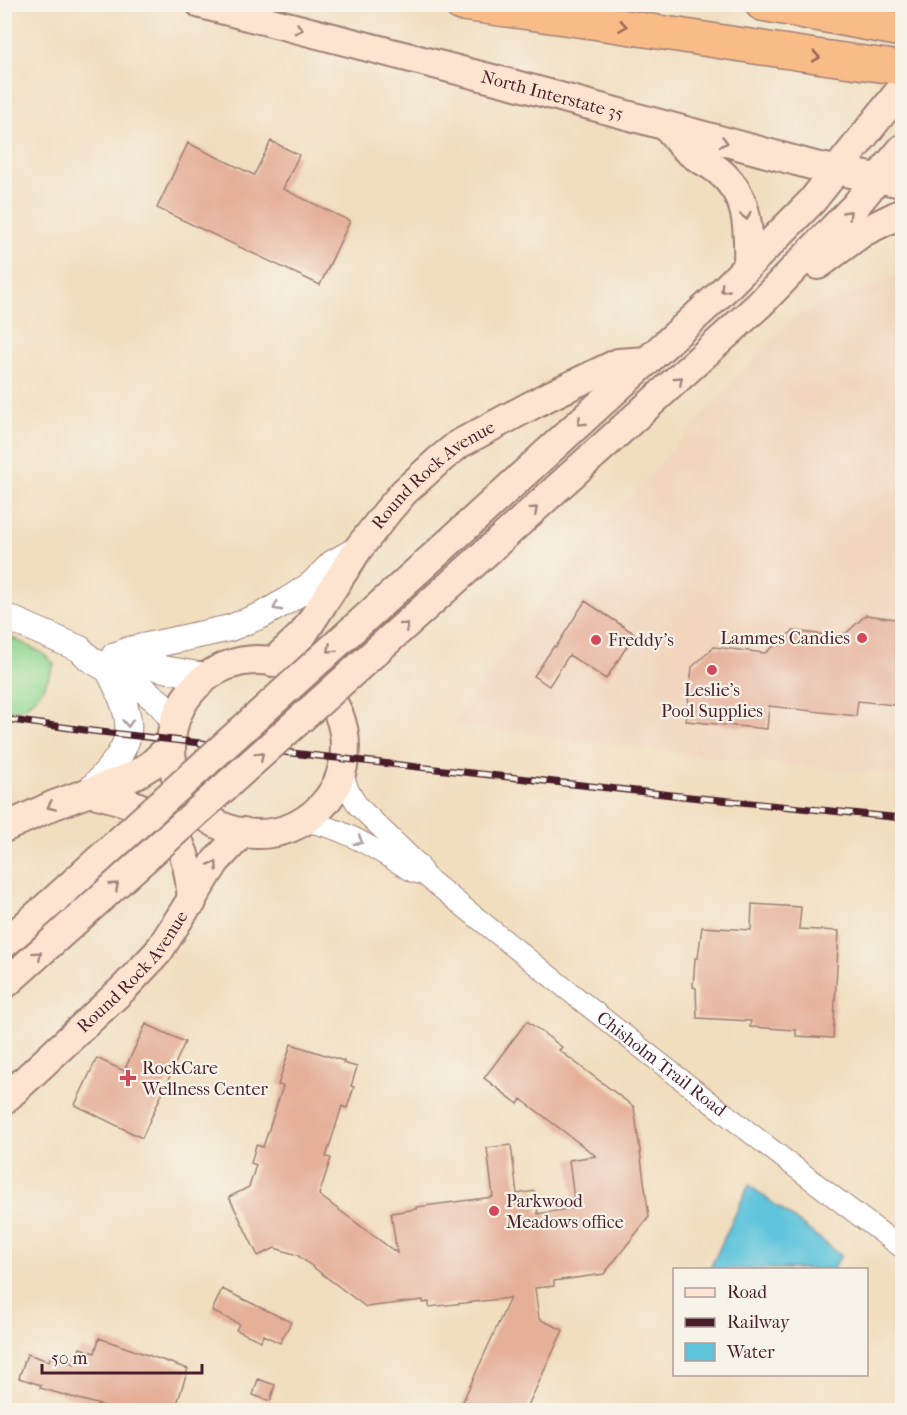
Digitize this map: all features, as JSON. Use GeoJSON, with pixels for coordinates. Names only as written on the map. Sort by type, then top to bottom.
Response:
{"type":"FeatureCollection","features":[{"type":"Feature","properties":{"kind":"highway"},"geometry":{"type":"LineString","coordinates":[[461,4],[903,68]]}},
{"type":"Feature","properties":{"kind":"highway"},"geometry":{"type":"LineString","coordinates":[[762,4],[903,30]]}},
{"type":"Feature","properties":{"kind":"main road","name":"North Interstate 35"},"geometry":{"type":"LineString","coordinates":[[201,4],[513,84],[668,127],[836,170],[890,181]]}},
{"type":"Feature","properties":{"kind":"main road"},"geometry":{"type":"LineString","coordinates":[[4,944],[717,297],[812,201],[903,88]]}},
{"type":"Feature","properties":{"kind":"main road"},"geometry":{"type":"LineString","coordinates":[[668,127],[685,148],[717,170],[735,188],[745,208],[749,229],[748,265]]}},
{"type":"Feature","properties":{"kind":"main road"},"geometry":{"type":"LineString","coordinates":[[4,985],[759,305],[855,206],[890,181],[903,149]]}},
{"type":"Feature","properties":{"kind":"main road"},"geometry":{"type":"LineString","coordinates":[[759,305],[782,295],[836,250],[863,232],[903,213]]}},
{"type":"Feature","properties":{"kind":"main road","name":"Round Rock Avenue"},"geometry":{"type":"LineString","coordinates":[[273,662],[303,634],[357,549],[404,492],[459,444],[516,412],[618,363],[648,361]]}},
{"type":"Feature","properties":{"kind":"main road"},"geometry":{"type":"LineString","coordinates":[[4,828],[54,805],[131,777],[151,765],[171,734],[186,694],[205,676],[221,667],[238,662],[255,660],[273,662],[294,669],[314,681],[336,708],[343,724],[347,750],[343,774],[336,789],[326,803],[305,822],[278,832],[243,832],[216,822],[194,805],[177,781],[171,764],[171,734]]}},
{"type":"Feature","properties":{"kind":"main road"},"geometry":{"type":"LineString","coordinates":[[88,792],[126,801],[146,809],[169,826],[183,848],[190,872],[192,902]]}},
{"type":"Feature","properties":{"kind":"main road","name":"Round Rock Avenue"},"geometry":{"type":"LineString","coordinates":[[4,1100],[124,988],[158,952],[216,861],[243,832]]}},
{"type":"Feature","properties":{"kind":"street"},"geometry":{"type":"LineString","coordinates":[[112,662],[129,650],[230,628],[262,615],[311,585],[333,563],[357,549]]}},
{"type":"Feature","properties":{"kind":"street"},"geometry":{"type":"LineString","coordinates":[[4,616],[80,649],[96,649],[160,703],[171,734]]}},
{"type":"Feature","properties":{"kind":"street"},"geometry":{"type":"LineString","coordinates":[[112,662],[205,676]]}},
{"type":"Feature","properties":{"kind":"street"},"geometry":{"type":"LineString","coordinates":[[88,792],[111,768],[123,750],[128,734],[129,716],[112,662]]}},
{"type":"Feature","properties":{"kind":"street","name":"Chisholm Trail Road"},"geometry":{"type":"LineString","coordinates":[[343,774],[358,806],[419,865],[424,875],[820,1186],[903,1248]]}},
{"type":"Feature","properties":{"kind":"street","name":"Chisholm Trail Road"},"geometry":{"type":"LineString","coordinates":[[305,822],[323,824],[340,830],[413,873],[424,875]]}},
{"type":"Feature","properties":{"kind":"shaded area"},"geometry":{"type":"Polygon","coordinates":[[[902,275],[902,774],[743,761],[450,724],[589,542],[795,314],[902,275]]]}},
{"type":"Feature","properties":{"kind":"green space"},"geometry":{"type":"Polygon","coordinates":[[[5,634],[42,653],[54,664],[42,689],[30,703],[14,711],[5,711],[5,634]]]}},
{"type":"Feature","properties":{"kind":"water"},"geometry":{"type":"Polygon","coordinates":[[[749,1185],[841,1255],[834,1268],[710,1268],[749,1185]]]}},
{"type":"Feature","properties":{"kind":"building"},"geometry":{"type":"Polygon","coordinates":[[[271,141],[299,155],[283,189],[350,221],[320,285],[157,208],[188,143],[254,175],[271,141]]]}},
{"type":"Feature","properties":{"kind":"building","name":"Freddy's"},"geometry":{"type":"Polygon","coordinates":[[[585,601],[635,634],[606,679],[569,655],[549,686],[534,676],[554,646],[556,647],[585,601]]]}},
{"type":"Feature","properties":{"kind":"building"},"geometry":{"type":"Polygon","coordinates":[[[866,615],[903,620],[903,706],[858,701],[856,716],[769,706],[767,729],[686,721],[692,667],[714,647],[765,653],[793,631],[842,637],[866,615]]]}},
{"type":"Feature","properties":{"kind":"building"},"geometry":{"type":"Polygon","coordinates":[[[752,904],[801,907],[799,929],[839,931],[833,1038],[796,1036],[796,1030],[750,1027],[751,1021],[697,1018],[696,988],[693,987],[695,958],[698,958],[702,927],[751,930],[752,904]]]}},
{"type":"Feature","properties":{"kind":"building"},"geometry":{"type":"Polygon","coordinates":[[[527,1021],[562,1047],[559,1050],[634,1107],[649,1217],[604,1274],[554,1281],[554,1286],[535,1288],[539,1319],[563,1330],[526,1410],[459,1410],[510,1298],[429,1307],[429,1302],[423,1303],[423,1300],[366,1307],[297,1255],[275,1248],[258,1256],[229,1197],[249,1187],[256,1165],[251,1163],[256,1145],[263,1147],[283,1086],[278,1085],[291,1044],[357,1067],[351,1086],[354,1087],[347,1108],[342,1106],[326,1157],[331,1158],[319,1195],[397,1253],[391,1213],[417,1209],[416,1207],[493,1197],[487,1148],[511,1145],[517,1194],[535,1191],[538,1214],[575,1208],[569,1160],[596,1156],[521,1099],[518,1104],[484,1078],[527,1021]]]}},
{"type":"Feature","properties":{"kind":"building","name":"RockCare Wellness Center"},"geometry":{"type":"Polygon","coordinates":[[[146,1024],[185,1042],[142,1138],[75,1105],[97,1058],[124,1071],[146,1024]]]}},
{"type":"Feature","properties":{"kind":"building"},"geometry":{"type":"Polygon","coordinates":[[[222,1289],[291,1322],[280,1343],[263,1335],[261,1341],[236,1330],[239,1324],[212,1311],[222,1289]]]}},
{"type":"Feature","properties":{"kind":"building"},"geometry":{"type":"Polygon","coordinates":[[[99,1338],[188,1369],[175,1410],[105,1410],[107,1407],[40,1388],[41,1385],[19,1378],[27,1354],[49,1361],[51,1356],[75,1364],[80,1348],[95,1353],[99,1338]]]}},
{"type":"Feature","properties":{"kind":"building"},"geometry":{"type":"Polygon","coordinates":[[[258,1379],[275,1385],[270,1401],[253,1395],[258,1379]]]}},
{"type":"Feature","properties":{"kind":"railway"},"geometry":{"type":"LineString","coordinates":[[4,719],[92,731],[690,797],[902,818]]}},
{"type":"Feature","properties":{"kind":"place","name":"Lammes Candies"},"geometry":{"type":"Point","coordinates":[862,638]}},
{"type":"Feature","properties":{"kind":"place","name":"Freddy's"},"geometry":{"type":"Point","coordinates":[596,640]}},
{"type":"Feature","properties":{"kind":"place","name":"Leslie's Pool Supplies"},"geometry":{"type":"Point","coordinates":[712,670]}},
{"type":"Feature","properties":{"kind":"place","name":"RockCare Wellness Center"},"geometry":{"type":"Point","coordinates":[128,1078]}},
{"type":"Feature","properties":{"kind":"place","name":"Parkwood Meadows office"},"geometry":{"type":"Point","coordinates":[494,1211]}}]}
